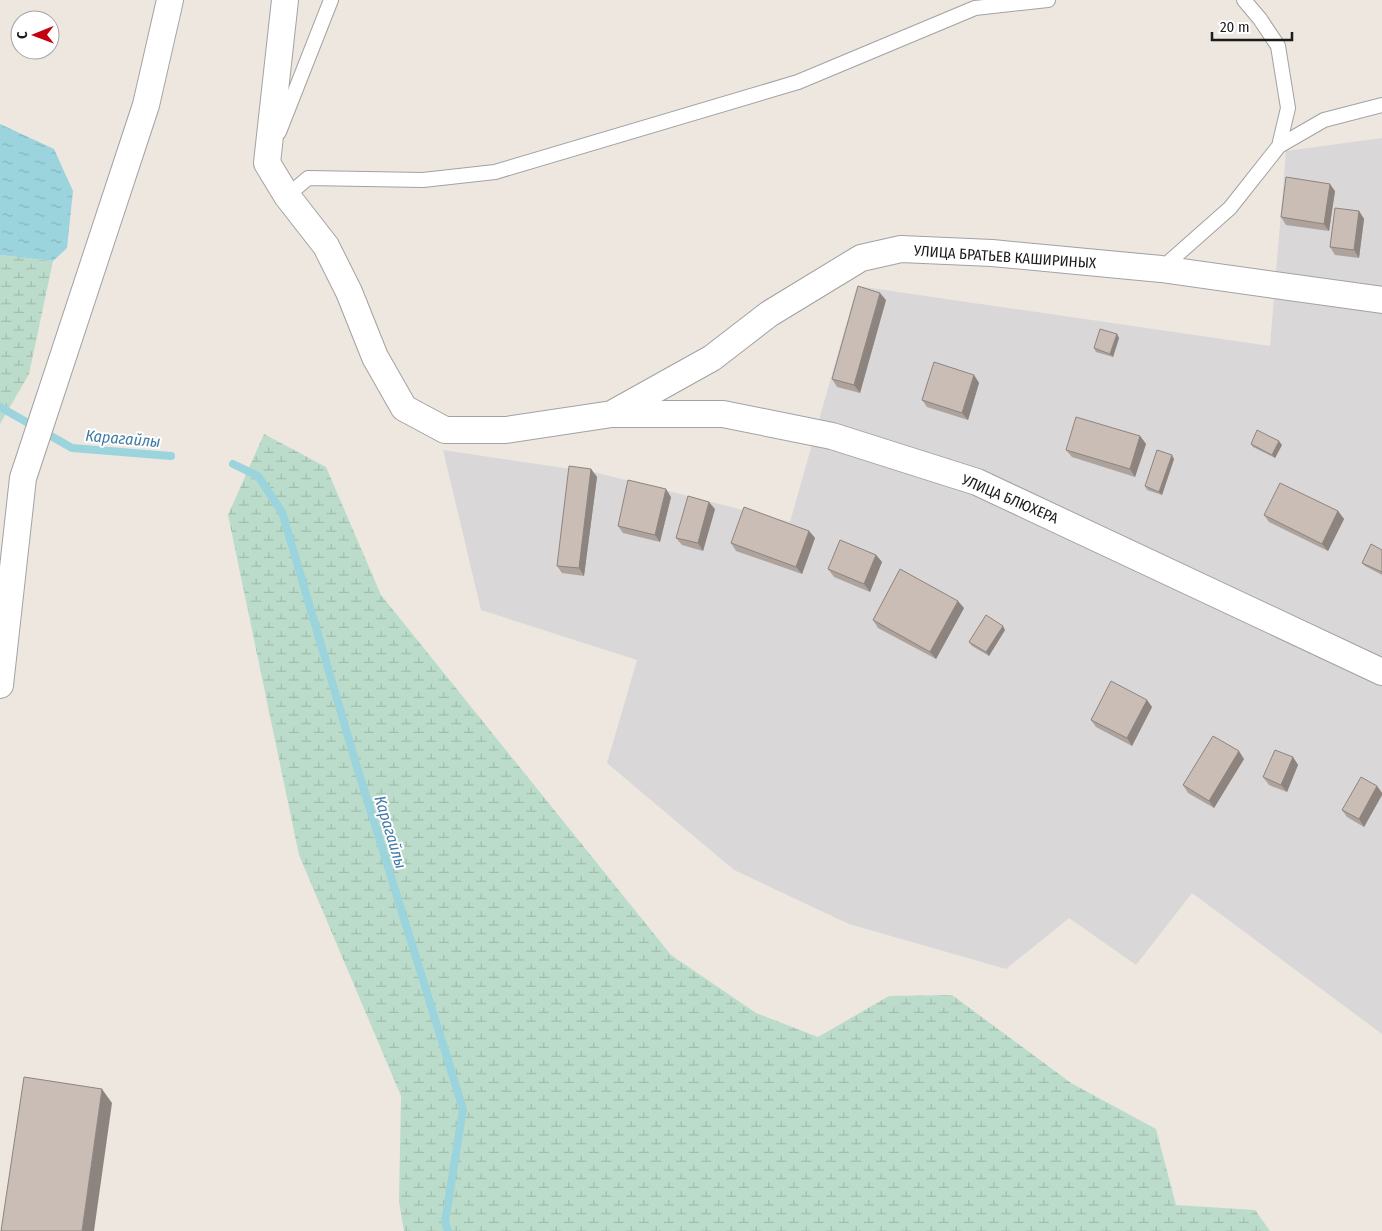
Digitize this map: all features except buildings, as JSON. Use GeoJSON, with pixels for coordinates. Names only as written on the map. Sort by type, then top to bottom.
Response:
{"type":"FeatureCollection","features":[{"type":"Feature","properties":{"kind":"street"},"geometry":{"type":"LineString","coordinates":[[0,685],[22,478],[146,105],[170,0]]}},
{"type":"Feature","properties":{"kind":"street"},"geometry":{"type":"LineString","coordinates":[[285,0],[267,163],[287,196],[326,246],[349,292],[375,357],[404,408],[445,430],[506,430],[612,414]]}},
{"type":"Feature","properties":{"kind":"street","name":"УЛИЦА БРАТЬЕВ КАШИРИНЫХ"},"geometry":{"type":"LineString","coordinates":[[612,414],[712,358],[770,314],[861,258],[901,250],[992,253],[1161,269],[1382,300]]}},
{"type":"Feature","properties":{"kind":"street","name":"УЛИЦА БЛЮХЕРА"},"geometry":{"type":"LineString","coordinates":[[612,414],[723,414],[832,436],[977,482],[1382,672]]}},
{"type":"Feature","properties":{"kind":"lane"},"geometry":{"type":"LineString","coordinates":[[267,163],[331,0]]}},
{"type":"Feature","properties":{"kind":"lane"},"geometry":{"type":"LineString","coordinates":[[287,196],[308,178],[423,180],[495,172],[798,82],[974,8],[1048,0]]}},
{"type":"Feature","properties":{"kind":"lane"},"geometry":{"type":"LineString","coordinates":[[1244,0],[1260,18],[1278,46],[1288,108],[1279,146]]}},
{"type":"Feature","properties":{"kind":"lane"},"geometry":{"type":"LineString","coordinates":[[1161,269],[1230,208],[1279,146],[1324,120],[1382,105]]}},
{"type":"Feature","properties":{"kind":"shaded area"},"geometry":{"type":"Polygon","coordinates":[[[1382,138],[1382,1034],[1192,893],[1136,965],[1069,918],[1006,969],[849,924],[734,870],[607,763],[637,660],[481,610],[443,450],[598,473],[790,522],[857,286],[1270,346],[1286,151],[1382,138]]]}},
{"type":"Feature","properties":{"kind":"green space"},"geometry":{"type":"Polygon","coordinates":[[[0,255],[53,261],[29,374],[0,424],[0,255]]]}},
{"type":"Feature","properties":{"kind":"green space"},"geometry":{"type":"Polygon","coordinates":[[[264,434],[326,467],[381,595],[671,955],[756,1013],[818,1037],[889,996],[952,995],[1071,1083],[1156,1129],[1176,1205],[1255,1210],[1270,1231],[404,1231],[399,1202],[401,1096],[299,855],[228,515],[264,434]]]}},
{"type":"Feature","properties":{"kind":"water"},"geometry":{"type":"Polygon","coordinates":[[[0,124],[54,149],[73,191],[67,248],[53,261],[0,255],[0,124]]]}},
{"type":"Feature","properties":{"kind":"waterway","name":"Карагайлы"},"geometry":{"type":"LineString","coordinates":[[0,407],[72,448],[171,456]]}},
{"type":"Feature","properties":{"kind":"waterway","name":"Карагайлы"},"geometry":{"type":"LineString","coordinates":[[233,464],[258,476],[282,512],[357,767],[463,1109],[445,1222],[448,1231]]}}]}
